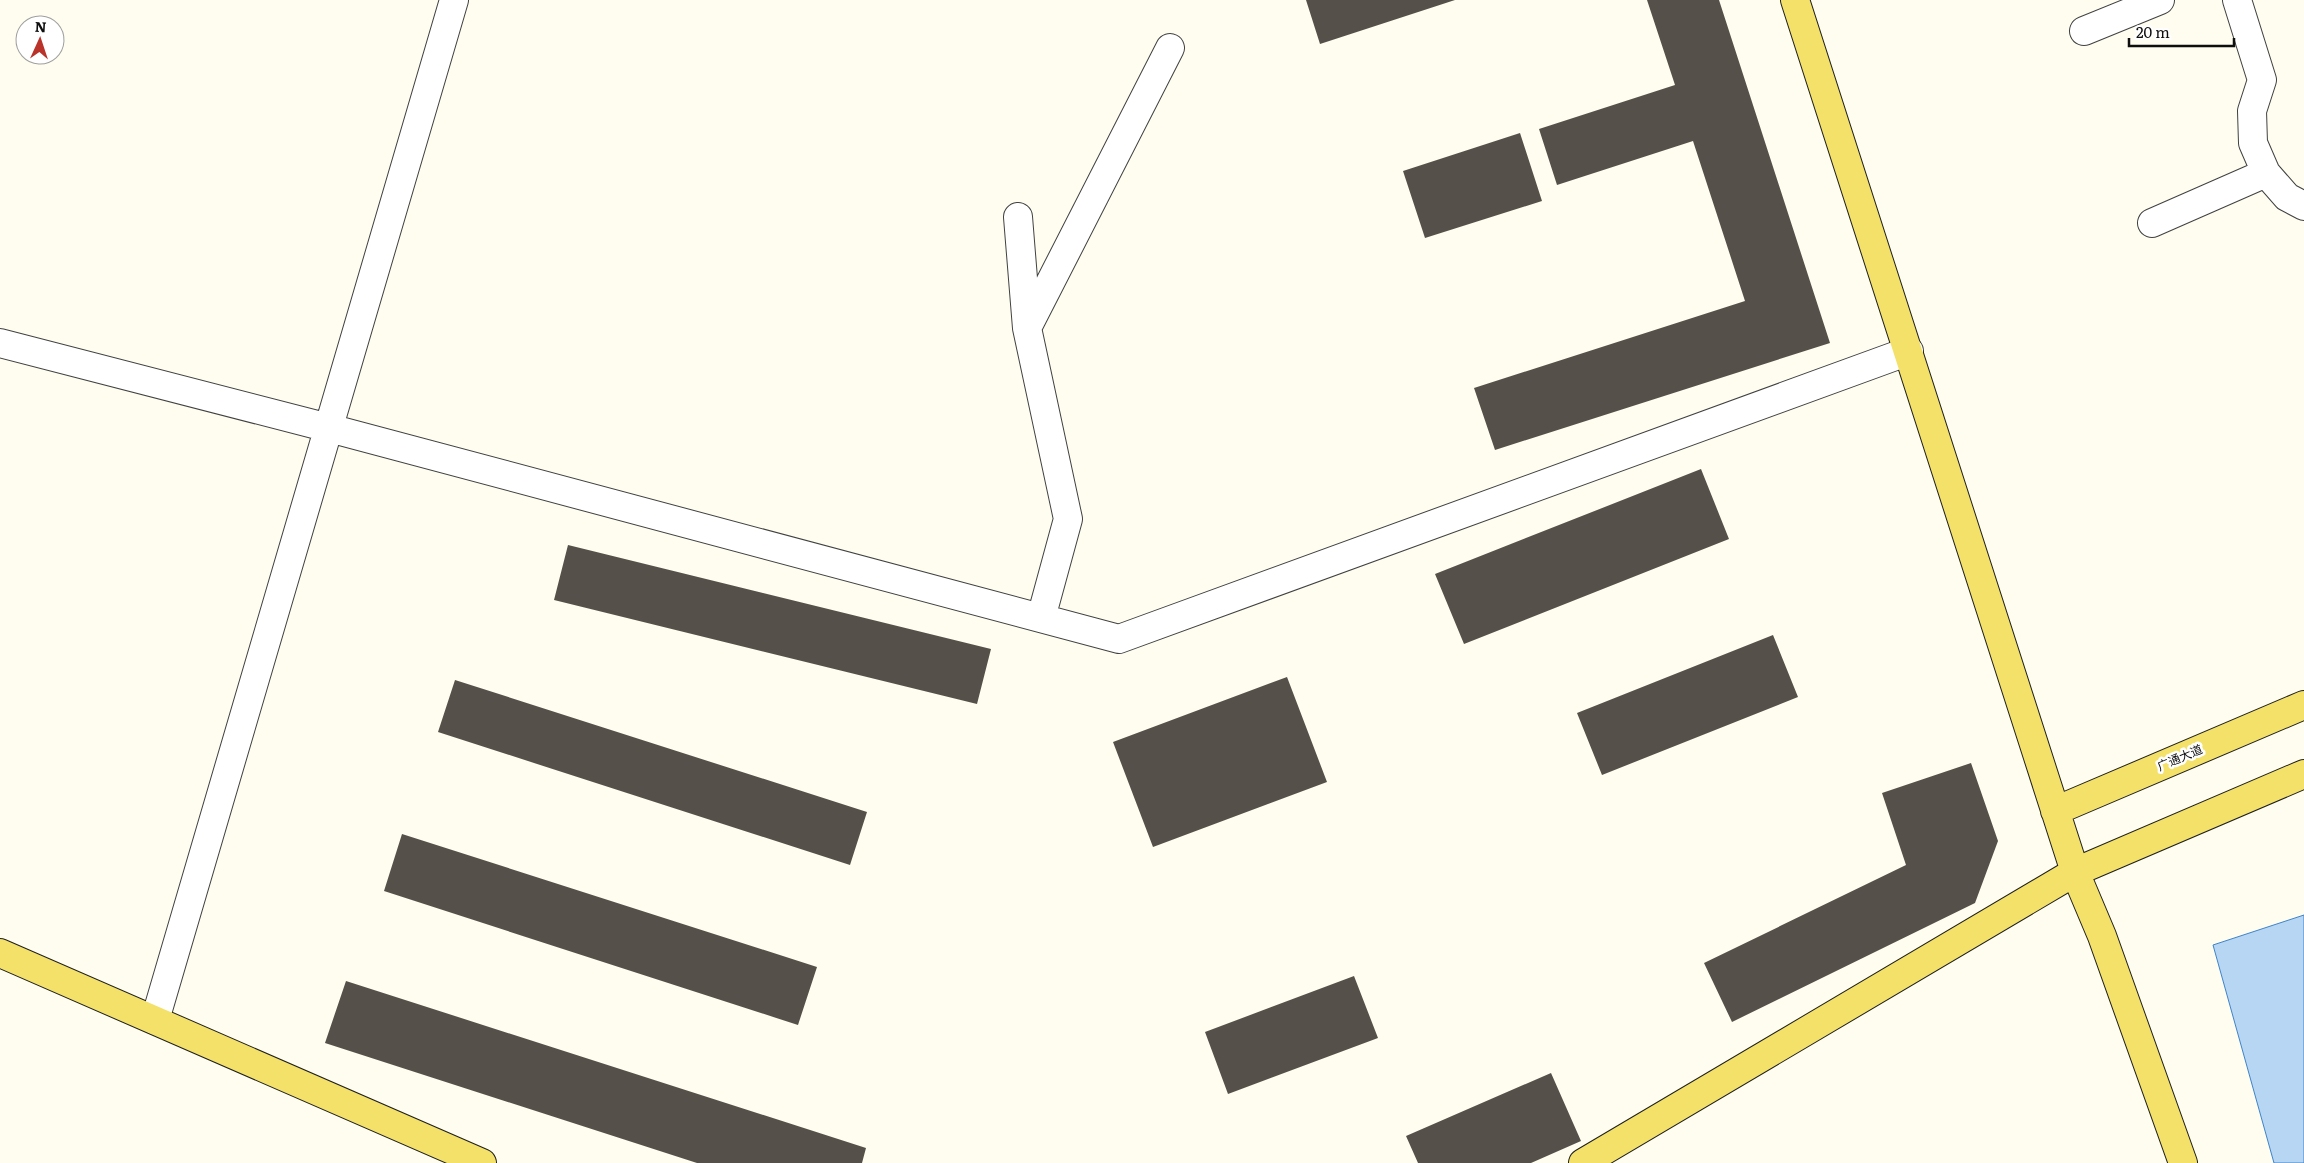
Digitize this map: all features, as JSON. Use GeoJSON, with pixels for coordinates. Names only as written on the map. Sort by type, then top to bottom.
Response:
{"type":"FeatureCollection","features":[{"type":"Feature","properties":{"kind":"main road"},"geometry":{"type":"LineString","coordinates":[[1795,0],[1909,351],[2074,872],[2102,936],[2184,1163]]}},
{"type":"Feature","properties":{"kind":"main road","name":"广通大道"},"geometry":{"type":"LineString","coordinates":[[2055,811],[2304,705]]}},
{"type":"Feature","properties":{"kind":"main road"},"geometry":{"type":"LineString","coordinates":[[1583,1163],[2074,872],[2304,774]]}},
{"type":"Feature","properties":{"kind":"main road"},"geometry":{"type":"LineString","coordinates":[[0,953],[482,1163]]}},
{"type":"Feature","properties":{"kind":"street"},"geometry":{"type":"LineString","coordinates":[[155,1020],[454,0]]}},
{"type":"Feature","properties":{"kind":"street"},"geometry":{"type":"LineString","coordinates":[[2084,31],[2160,0]]}},
{"type":"Feature","properties":{"kind":"street"},"geometry":{"type":"LineString","coordinates":[[2238,0],[2262,80],[2252,111],[2254,143],[2266,173],[2287,197],[2304,206]]}},
{"type":"Feature","properties":{"kind":"street"},"geometry":{"type":"LineString","coordinates":[[1027,328],[1170,48]]}},
{"type":"Feature","properties":{"kind":"street"},"geometry":{"type":"LineString","coordinates":[[2152,223],[2266,173]]}},
{"type":"Feature","properties":{"kind":"street"},"geometry":{"type":"LineString","coordinates":[[1018,217],[1027,328],[1068,519],[1041,618]]}},
{"type":"Feature","properties":{"kind":"street"},"geometry":{"type":"LineString","coordinates":[[0,343],[329,428],[1118,639],[1909,351]]}},
{"type":"Feature","properties":{"kind":"water"},"geometry":{"type":"Polygon","coordinates":[[[2304,915],[2304,1163],[2274,1163],[2213,945],[2304,915]]]}},
{"type":"Feature","properties":{"kind":"building"},"geometry":{"type":"Polygon","coordinates":[[[1306,0],[1455,0],[1320,44],[1306,0]]]}},
{"type":"Feature","properties":{"kind":"building"},"geometry":{"type":"Polygon","coordinates":[[[1647,0],[1719,0],[1830,343],[1495,450],[1474,388],[1745,301],[1693,141],[1557,185],[1539,129],[1675,85],[1647,0]]]}},
{"type":"Feature","properties":{"kind":"building"},"geometry":{"type":"Polygon","coordinates":[[[1520,133],[1542,201],[1425,238],[1403,171],[1520,133]]]}},
{"type":"Feature","properties":{"kind":"building"},"geometry":{"type":"Polygon","coordinates":[[[1701,469],[1729,539],[1464,644],[1435,574],[1701,469]]]}},
{"type":"Feature","properties":{"kind":"building"},"geometry":{"type":"Polygon","coordinates":[[[568,545],[991,649],[977,704],[554,600],[568,545]]]}},
{"type":"Feature","properties":{"kind":"building"},"geometry":{"type":"Polygon","coordinates":[[[1773,635],[1798,697],[1602,775],[1577,713],[1773,635]]]}},
{"type":"Feature","properties":{"kind":"building"},"geometry":{"type":"Polygon","coordinates":[[[1287,677],[1327,782],[1153,847],[1113,742],[1287,677]]]}},
{"type":"Feature","properties":{"kind":"building"},"geometry":{"type":"Polygon","coordinates":[[[455,680],[867,812],[850,865],[438,732],[455,680]]]}},
{"type":"Feature","properties":{"kind":"building"},"geometry":{"type":"Polygon","coordinates":[[[1971,763],[1998,841],[1975,903],[1732,1022],[1704,963],[1906,865],[1882,793],[1971,763]]]}},
{"type":"Feature","properties":{"kind":"building"},"geometry":{"type":"Polygon","coordinates":[[[402,834],[817,967],[798,1025],[384,891],[402,834]]]}},
{"type":"Feature","properties":{"kind":"building"},"geometry":{"type":"Polygon","coordinates":[[[1354,976],[1378,1038],[1228,1094],[1205,1032],[1354,976]]]}},
{"type":"Feature","properties":{"kind":"building"},"geometry":{"type":"Polygon","coordinates":[[[346,981],[866,1148],[862,1163],[697,1163],[325,1043],[346,981]]]}},
{"type":"Feature","properties":{"kind":"building"},"geometry":{"type":"Polygon","coordinates":[[[1551,1073],[1581,1141],[1531,1163],[1418,1163],[1406,1136],[1551,1073]]]}}]}
